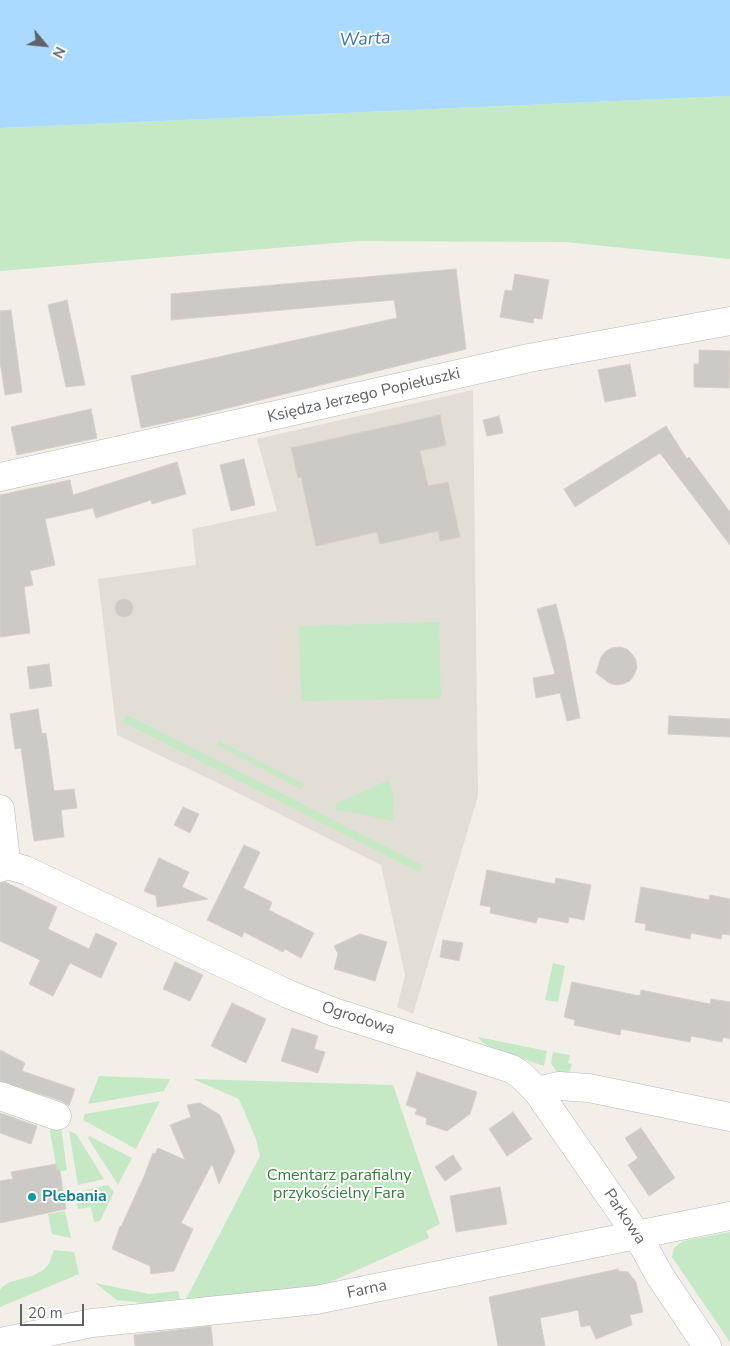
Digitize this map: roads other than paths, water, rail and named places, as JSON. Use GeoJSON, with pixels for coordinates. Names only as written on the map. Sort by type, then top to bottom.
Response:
{"type":"FeatureCollection","features":[{"type":"Feature","properties":{"kind":"street","name":"Księdza Jerzego Popiełuszki"},"geometry":{"type":"LineString","coordinates":[[0,477],[529,358],[730,322]]}},
{"type":"Feature","properties":{"kind":"street"},"geometry":{"type":"LineString","coordinates":[[0,809],[5,844],[1,865]]}},
{"type":"Feature","properties":{"kind":"street","name":"Ogrodowa"},"geometry":{"type":"LineString","coordinates":[[1,865],[25,870],[288,994],[334,1012],[512,1069],[521,1074],[537,1091]]}},
{"type":"Feature","properties":{"kind":"street"},"geometry":{"type":"LineString","coordinates":[[537,1091],[559,1086],[589,1088],[730,1117]]}},
{"type":"Feature","properties":{"kind":"street","name":"Parkowa"},"geometry":{"type":"LineString","coordinates":[[537,1091],[636,1234],[660,1276],[707,1346]]}},
{"type":"Feature","properties":{"kind":"street"},"geometry":{"type":"LineString","coordinates":[[0,1096],[57,1116]]}},
{"type":"Feature","properties":{"kind":"street","name":"Farna"},"geometry":{"type":"LineString","coordinates":[[0,1342],[92,1323],[316,1300],[730,1216]]}},
{"type":"Feature","properties":{"kind":"water","name":"Warta"},"geometry":{"type":"Polygon","coordinates":[[[0,0],[730,0],[730,96],[0,128],[0,0]]]}},
{"type":"Feature","properties":{"kind":"place","name":"Plebania"},"geometry":{"type":"Point","coordinates":[32,1197]}},
{"type":"Feature","properties":{"kind":"park label","name":"Cmentarz parafialny przykościelny Fara"},"geometry":{"type":"Point","coordinates":[339,1185]}}]}
